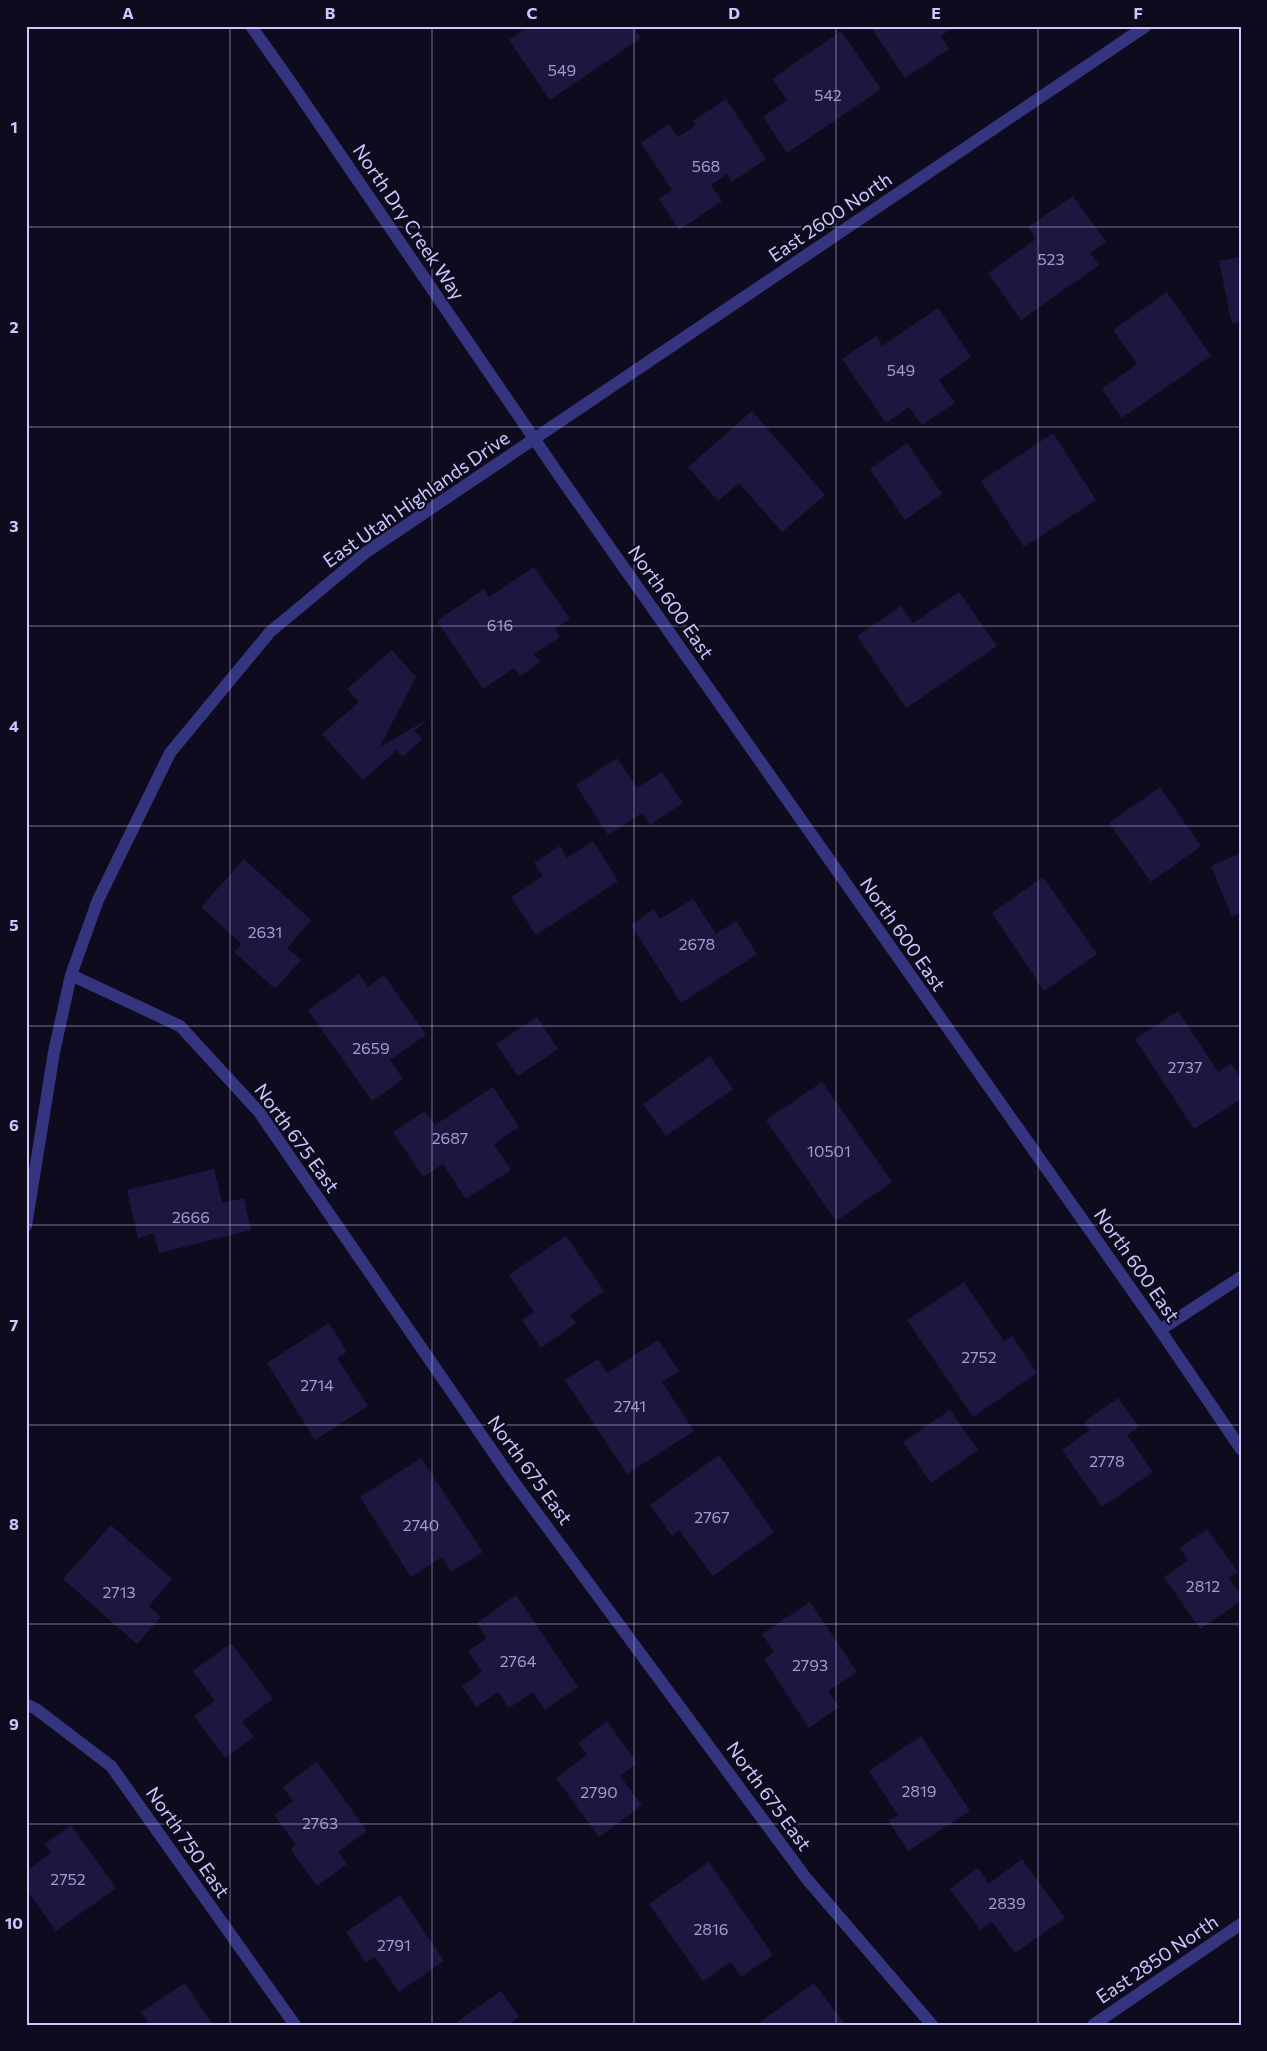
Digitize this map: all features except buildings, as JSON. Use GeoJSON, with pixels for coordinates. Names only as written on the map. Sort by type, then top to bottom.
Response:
{"type":"FeatureCollection","features":[{"type":"Feature","properties":{"kind":"street","name":"North Dry Creek Way"},"geometry":{"type":"LineString","coordinates":[[251,26],[535,440]]}},
{"type":"Feature","properties":{"kind":"street","name":"East 2600 North"},"geometry":{"type":"LineString","coordinates":[[535,440],[1146,26]]}},
{"type":"Feature","properties":{"kind":"street","name":"East Utah Highlands Drive"},"geometry":{"type":"LineString","coordinates":[[26,1226],[54,1052],[71,975],[98,900],[170,754],[270,632],[365,553],[535,440]]}},
{"type":"Feature","properties":{"kind":"street","name":"North 600 East"},"geometry":{"type":"LineString","coordinates":[[535,440],[1160,1330],[1241,1449]]}},
{"type":"Feature","properties":{"kind":"street","name":"North 675 East"},"geometry":{"type":"LineString","coordinates":[[71,975],[180,1026],[259,1112],[528,1502],[806,1878],[932,2025]]}},
{"type":"Feature","properties":{"kind":"street"},"geometry":{"type":"LineString","coordinates":[[1160,1330],[1241,1277]]}},
{"type":"Feature","properties":{"kind":"street","name":"North 750 East"},"geometry":{"type":"LineString","coordinates":[[26,1704],[36,1709],[111,1766],[295,2025]]}},
{"type":"Feature","properties":{"kind":"street","name":"East 2850 North"},"geometry":{"type":"LineString","coordinates":[[1094,2025],[1241,1924]]}}]}
